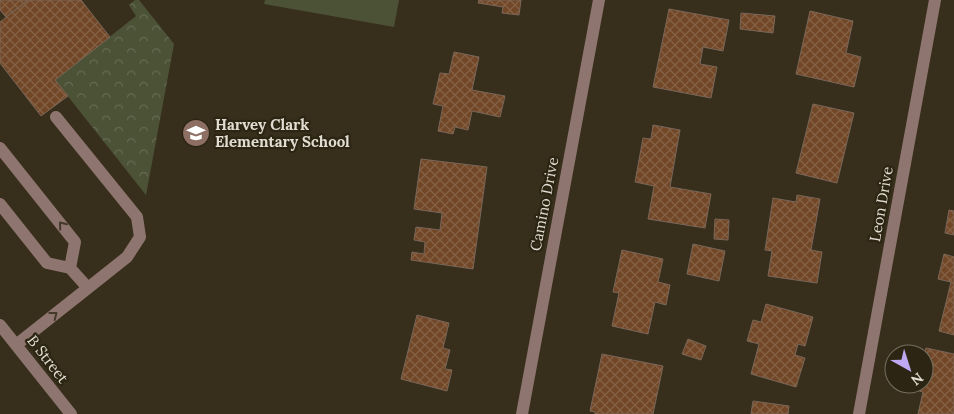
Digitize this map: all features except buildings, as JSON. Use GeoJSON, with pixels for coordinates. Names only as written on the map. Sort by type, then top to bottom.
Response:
{"type":"FeatureCollection","features":[{"type":"Feature","properties":{"kind":"street","name":"Camino Drive"},"geometry":{"type":"LineString","coordinates":[[522,414],[599,0]]}},
{"type":"Feature","properties":{"kind":"street","name":"Leon Drive"},"geometry":{"type":"LineString","coordinates":[[859,414],[935,0]]}},
{"type":"Feature","properties":{"kind":"street"},"geometry":{"type":"LineString","coordinates":[[16,345],[127,257],[140,237],[137,217],[56,117]]}},
{"type":"Feature","properties":{"kind":"street"},"geometry":{"type":"LineString","coordinates":[[0,148],[75,242],[70,268]]}},
{"type":"Feature","properties":{"kind":"street"},"geometry":{"type":"LineString","coordinates":[[0,204],[47,263],[70,268],[88,288]]}},
{"type":"Feature","properties":{"kind":"street","name":"B Street"},"geometry":{"type":"LineString","coordinates":[[0,325],[71,414]]}},
{"type":"Feature","properties":{"kind":"green space"},"geometry":{"type":"Polygon","coordinates":[[[135,0],[139,0],[174,44],[146,195],[55,80],[136,16],[129,5],[135,0]]]}},
{"type":"Feature","properties":{"kind":"green space"},"geometry":{"type":"Polygon","coordinates":[[[265,0],[399,0],[394,27],[264,4],[265,0]]]}},
{"type":"Feature","properties":{"kind":"place","name":"Harvey Clark Elementary School"},"geometry":{"type":"Point","coordinates":[196,133]}}]}
